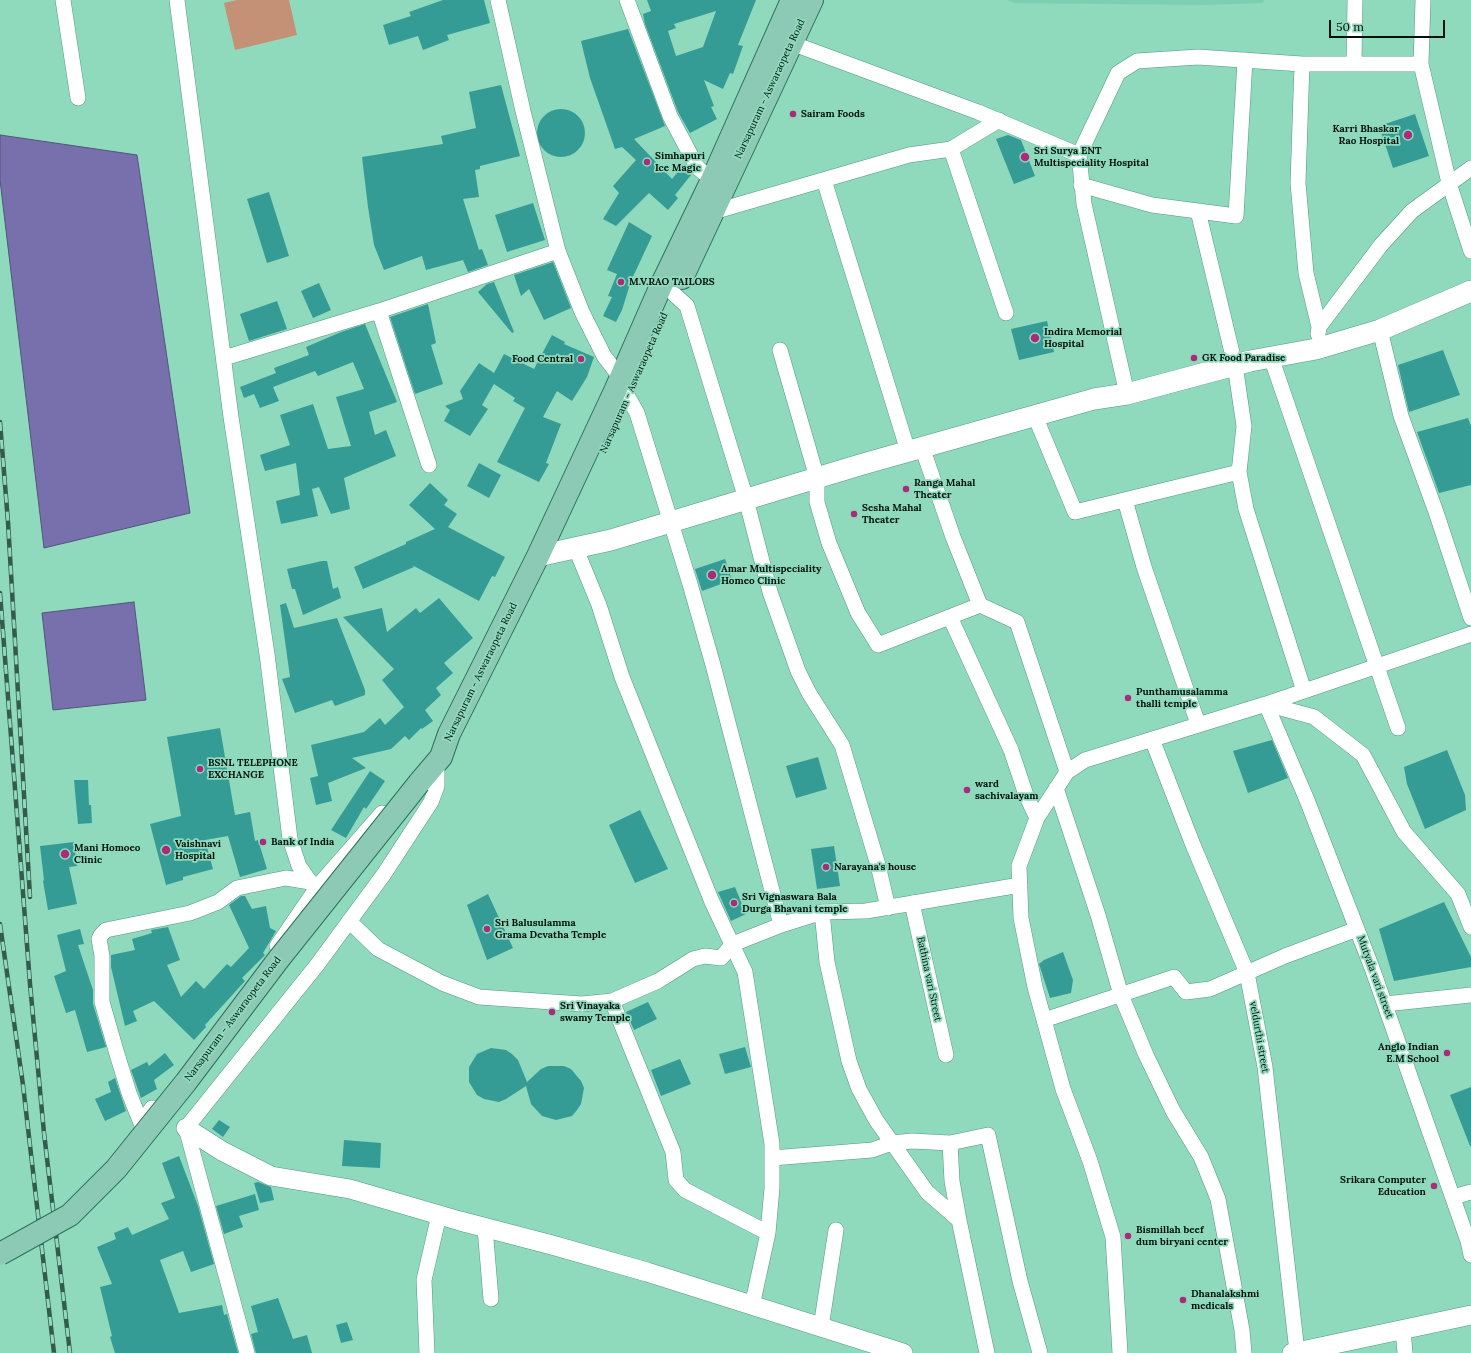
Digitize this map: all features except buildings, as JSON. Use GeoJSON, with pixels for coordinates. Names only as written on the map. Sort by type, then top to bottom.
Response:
{"type":"FeatureCollection","features":[{"type":"Feature","properties":{"kind":"main road","name":"Narsapuram - Aswaraopeta Road"},"geometry":{"type":"LineString","coordinates":[[0,1254],[70,1215],[116,1169],[186,1082],[278,960],[419,784],[439,760],[464,737],[556,553],[712,212],[783,40],[792,0]]}},
{"type":"Feature","properties":{"kind":"main road","name":"Narsapuram - Aswaraopeta Road"},"geometry":{"type":"LineString","coordinates":[[556,553],[620,376],[693,218],[783,40],[812,0]]}},
{"type":"Feature","properties":{"kind":"main road"},"geometry":{"type":"LineString","coordinates":[[556,553],[672,522],[915,449],[1094,399],[1127,394],[1235,364],[1316,349],[1380,330],[1471,291]]}},
{"type":"Feature","properties":{"kind":"street"},"geometry":{"type":"LineString","coordinates":[[63,0],[78,98]]}},
{"type":"Feature","properties":{"kind":"street"},"geometry":{"type":"LineString","coordinates":[[176,0],[224,358],[267,654],[290,839],[299,866],[314,884]]}},
{"type":"Feature","properties":{"kind":"street"},"geometry":{"type":"LineString","coordinates":[[498,0],[523,111],[558,251],[582,312],[604,356],[620,376]]}},
{"type":"Feature","properties":{"kind":"street"},"geometry":{"type":"LineString","coordinates":[[627,0],[670,116],[697,167],[712,180]]}},
{"type":"Feature","properties":{"kind":"street"},"geometry":{"type":"LineString","coordinates":[[1354,64],[1356,0]]}},
{"type":"Feature","properties":{"kind":"street"},"geometry":{"type":"LineString","coordinates":[[1423,0],[1421,64],[1449,183],[1471,252]]}},
{"type":"Feature","properties":{"kind":"street"},"geometry":{"type":"LineString","coordinates":[[783,40],[885,76],[1000,120],[1079,155]]}},
{"type":"Feature","properties":{"kind":"street"},"geometry":{"type":"LineString","coordinates":[[1127,394],[1081,185],[1079,155],[1118,73],[1137,61],[1198,57],[1302,64],[1421,64]]}},
{"type":"Feature","properties":{"kind":"street"},"geometry":{"type":"LineString","coordinates":[[1081,185],[1152,205],[1236,216],[1245,60]]}},
{"type":"Feature","properties":{"kind":"street"},"geometry":{"type":"LineString","coordinates":[[1302,64],[1298,183],[1306,273],[1319,327],[1316,349]]}},
{"type":"Feature","properties":{"kind":"street"},"geometry":{"type":"LineString","coordinates":[[712,212],[909,155],[951,149],[1000,120]]}},
{"type":"Feature","properties":{"kind":"street"},"geometry":{"type":"LineString","coordinates":[[951,149],[1006,313]]}},
{"type":"Feature","properties":{"kind":"street"},"geometry":{"type":"LineString","coordinates":[[1319,327],[1381,245],[1412,211],[1471,168]]}},
{"type":"Feature","properties":{"kind":"street"},"geometry":{"type":"LineString","coordinates":[[824,180],[915,449],[953,537],[980,605],[1017,622],[1067,772]]}},
{"type":"Feature","properties":{"kind":"street"},"geometry":{"type":"LineString","coordinates":[[1198,211],[1235,364],[1244,426],[1239,472],[1250,524],[1304,691]]}},
{"type":"Feature","properties":{"kind":"street"},"geometry":{"type":"LineString","coordinates":[[224,358],[379,311],[558,251]]}},
{"type":"Feature","properties":{"kind":"street"},"geometry":{"type":"LineString","coordinates":[[674,294],[687,306],[746,499],[770,592],[798,671],[809,693],[842,745],[878,865],[888,908]]}},
{"type":"Feature","properties":{"kind":"street"},"geometry":{"type":"LineString","coordinates":[[379,311],[429,465]]}},
{"type":"Feature","properties":{"kind":"street"},"geometry":{"type":"LineString","coordinates":[[1380,330],[1401,416],[1436,512],[1471,618]]}},
{"type":"Feature","properties":{"kind":"street"},"geometry":{"type":"LineString","coordinates":[[780,350],[817,478],[817,502],[829,543],[858,614],[878,645],[980,605]]}},
{"type":"Feature","properties":{"kind":"street"},"geometry":{"type":"LineString","coordinates":[[1271,357],[1398,728]]}},
{"type":"Feature","properties":{"kind":"street"},"geometry":{"type":"LineString","coordinates":[[628,397],[637,413],[672,522],[713,666],[781,925]]}},
{"type":"Feature","properties":{"kind":"street"},"geometry":{"type":"LineString","coordinates":[[1035,416],[1075,512],[1239,472]]}},
{"type":"Feature","properties":{"kind":"street"},"geometry":{"type":"LineString","coordinates":[[1125,500],[1144,567],[1198,724]]}},
{"type":"Feature","properties":{"kind":"street"},"geometry":{"type":"LineString","coordinates":[[556,553],[599,605],[622,677],[712,902],[745,972],[772,1144],[772,1188],[768,1233],[752,1306]]}},
{"type":"Feature","properties":{"kind":"street"},"geometry":{"type":"LineString","coordinates":[[950,617],[1011,750],[1026,795],[1037,818]]}},
{"type":"Feature","properties":{"kind":"street"},"geometry":{"type":"LineString","coordinates":[[1120,1353],[1113,1237],[1090,1161],[1063,1089],[1035,987],[1021,918],[1020,866],[1037,818],[1067,772],[1085,760],[1152,738],[1266,704],[1471,634]]}},
{"type":"Feature","properties":{"kind":"street"},"geometry":{"type":"LineString","coordinates":[[1266,704],[1314,717],[1363,755],[1404,832],[1465,891],[1471,927]]}},
{"type":"Feature","properties":{"kind":"street","name":"Mutyala vari street"},"geometry":{"type":"LineString","coordinates":[[1266,704],[1307,800],[1385,1004],[1453,1197],[1468,1241],[1471,1255]]}},
{"type":"Feature","properties":{"kind":"street","name":"veldurthi street"},"geometry":{"type":"LineString","coordinates":[[1152,738],[1193,845],[1247,973],[1265,1067],[1295,1352]]}},
{"type":"Feature","properties":{"kind":"street"},"geometry":{"type":"LineString","coordinates":[[314,884],[286,878],[237,888],[218,902],[190,913],[106,930],[102,935],[99,940],[102,956],[102,1002],[129,1093],[141,1123],[276,947],[314,884],[409,782],[422,770],[439,760]]}},
{"type":"Feature","properties":{"kind":"street"},"geometry":{"type":"LineString","coordinates":[[186,1128],[307,977],[384,874],[431,802],[437,786],[439,760]]}},
{"type":"Feature","properties":{"kind":"street"},"geometry":{"type":"LineString","coordinates":[[1056,788],[1098,915],[1121,995],[1146,1055],[1173,1111],[1201,1157],[1218,1199],[1242,1330],[1244,1353]]}},
{"type":"Feature","properties":{"kind":"street"},"geometry":{"type":"LineString","coordinates":[[349,921],[378,949],[442,983],[479,997],[582,1004],[612,1002],[658,981],[693,959],[705,956],[721,958],[733,944],[781,925],[822,912],[866,911],[1020,885]]}},
{"type":"Feature","properties":{"kind":"street","name":"Bathina vari Street"},"geometry":{"type":"LineString","coordinates":[[912,903],[946,1055]]}},
{"type":"Feature","properties":{"kind":"street"},"geometry":{"type":"LineString","coordinates":[[822,912],[827,962],[849,1061],[859,1089],[876,1120],[927,1192],[959,1220]]}},
{"type":"Feature","properties":{"kind":"street"},"geometry":{"type":"LineString","coordinates":[[1044,1020],[1174,977],[1186,992],[1210,989],[1357,929]]}},
{"type":"Feature","properties":{"kind":"street"},"geometry":{"type":"LineString","coordinates":[[1385,1004],[1471,995]]}},
{"type":"Feature","properties":{"kind":"street"},"geometry":{"type":"LineString","coordinates":[[612,1002],[673,1152],[676,1180],[685,1190],[768,1233]]}},
{"type":"Feature","properties":{"kind":"street"},"geometry":{"type":"LineString","coordinates":[[186,1128],[222,1151],[271,1176],[350,1189],[485,1228],[647,1272],[903,1353]]}},
{"type":"Feature","properties":{"kind":"street"},"geometry":{"type":"LineString","coordinates":[[186,1128],[247,1353]]}},
{"type":"Feature","properties":{"kind":"street"},"geometry":{"type":"LineString","coordinates":[[772,1158],[872,1150],[892,1143],[912,1141],[950,1143],[988,1135],[1020,1281],[1040,1353]]}},
{"type":"Feature","properties":{"kind":"street"},"geometry":{"type":"LineString","coordinates":[[950,1143],[952,1180],[959,1220],[988,1353]]}},
{"type":"Feature","properties":{"kind":"street"},"geometry":{"type":"LineString","coordinates":[[1453,1197],[1471,1192]]}},
{"type":"Feature","properties":{"kind":"street"},"geometry":{"type":"LineString","coordinates":[[427,1353],[424,1280],[439,1215]]}},
{"type":"Feature","properties":{"kind":"street"},"geometry":{"type":"LineString","coordinates":[[485,1228],[491,1299]]}},
{"type":"Feature","properties":{"kind":"street"},"geometry":{"type":"LineString","coordinates":[[821,1327],[836,1230]]}},
{"type":"Feature","properties":{"kind":"street"},"geometry":{"type":"LineString","coordinates":[[1295,1352],[1471,1315]]}},
{"type":"Feature","properties":{"kind":"street"},"geometry":{"type":"LineString","coordinates":[[1403,1330],[1405,1353]]}},
{"type":"Feature","properties":{"kind":"shaded area"},"geometry":{"type":"Polygon","coordinates":[[[237,0],[289,0],[297,35],[235,50],[224,3],[237,0]]]}},
{"type":"Feature","properties":{"kind":"shaded area"},"geometry":{"type":"Polygon","coordinates":[[[1007,0],[1264,0],[1263,3],[1205,5],[1015,3],[1007,0]]]}},
{"type":"Feature","properties":{"kind":"shaded area"},"geometry":{"type":"Polygon","coordinates":[[[0,135],[137,155],[190,513],[44,548],[0,180],[0,135]]]}},
{"type":"Feature","properties":{"kind":"shaded area"},"geometry":{"type":"Polygon","coordinates":[[[134,602],[146,700],[53,710],[42,613],[134,602]]]}},
{"type":"Feature","properties":{"kind":"railway"},"geometry":{"type":"LineString","coordinates":[[0,422],[8,522],[30,897]]}},
{"type":"Feature","properties":{"kind":"railway"},"geometry":{"type":"LineString","coordinates":[[0,593],[30,984],[44,1133],[70,1353]]}},
{"type":"Feature","properties":{"kind":"railway"},"geometry":{"type":"LineString","coordinates":[[0,924],[23,1085],[54,1353]]}},
{"type":"Feature","properties":{"kind":"place","name":"Sairam Foods"},"geometry":{"type":"Point","coordinates":[793,114]}},
{"type":"Feature","properties":{"kind":"place","name":"Karri Bhaskar Rao Hospital"},"geometry":{"type":"Point","coordinates":[1408,135]}},
{"type":"Feature","properties":{"kind":"place","name":"Sri Surya ENT Multispeciality Hospital"},"geometry":{"type":"Point","coordinates":[1025,157]}},
{"type":"Feature","properties":{"kind":"place","name":"Simhapuri Ice Magic"},"geometry":{"type":"Point","coordinates":[647,162]}},
{"type":"Feature","properties":{"kind":"place","name":"M.V.RAO TAILORS"},"geometry":{"type":"Point","coordinates":[621,282]}},
{"type":"Feature","properties":{"kind":"place","name":"Indira Memorial Hospital"},"geometry":{"type":"Point","coordinates":[1035,338]}},
{"type":"Feature","properties":{"kind":"place","name":"GK Food Paradise"},"geometry":{"type":"Point","coordinates":[1194,358]}},
{"type":"Feature","properties":{"kind":"place","name":"Food Central"},"geometry":{"type":"Point","coordinates":[581,359]}},
{"type":"Feature","properties":{"kind":"place","name":"Ranga Mahal Theater"},"geometry":{"type":"Point","coordinates":[906,489]}},
{"type":"Feature","properties":{"kind":"place","name":"Sesha Mahal Theater"},"geometry":{"type":"Point","coordinates":[854,514]}},
{"type":"Feature","properties":{"kind":"place","name":"Amar Multispeciality Homeo Clinic"},"geometry":{"type":"Point","coordinates":[712,575]}},
{"type":"Feature","properties":{"kind":"place","name":"Punthamusalamma thalli temple"},"geometry":{"type":"Point","coordinates":[1128,698]}},
{"type":"Feature","properties":{"kind":"place","name":"BSNL TELEPHONE EXCHANGE"},"geometry":{"type":"Point","coordinates":[200,769]}},
{"type":"Feature","properties":{"kind":"place","name":"ward sachivalayam"},"geometry":{"type":"Point","coordinates":[967,790]}},
{"type":"Feature","properties":{"kind":"place","name":"Bank of India"},"geometry":{"type":"Point","coordinates":[263,842]}},
{"type":"Feature","properties":{"kind":"place","name":"Vaishnavi Hospital"},"geometry":{"type":"Point","coordinates":[166,850]}},
{"type":"Feature","properties":{"kind":"place","name":"Mani Homoeo Clinic"},"geometry":{"type":"Point","coordinates":[65,854]}},
{"type":"Feature","properties":{"kind":"place","name":"Narayana's house"},"geometry":{"type":"Point","coordinates":[826,867]}},
{"type":"Feature","properties":{"kind":"place","name":"Sri Vignaswara Bala Durga Bhavani temple"},"geometry":{"type":"Point","coordinates":[734,903]}},
{"type":"Feature","properties":{"kind":"place","name":"Sri Balusulamma Grama Devatha Temple"},"geometry":{"type":"Point","coordinates":[487,929]}},
{"type":"Feature","properties":{"kind":"place","name":"Sri Vinayaka swamy Temple"},"geometry":{"type":"Point","coordinates":[552,1012]}},
{"type":"Feature","properties":{"kind":"place","name":"Anglo Indian E.M School"},"geometry":{"type":"Point","coordinates":[1447,1053]}},
{"type":"Feature","properties":{"kind":"place","name":"Srikara Computer Education"},"geometry":{"type":"Point","coordinates":[1434,1186]}},
{"type":"Feature","properties":{"kind":"place","name":"Bismillah beef dum biryani center"},"geometry":{"type":"Point","coordinates":[1128,1236]}},
{"type":"Feature","properties":{"kind":"place","name":"Dhanalakshmi medicals"},"geometry":{"type":"Point","coordinates":[1183,1300]}}]}
